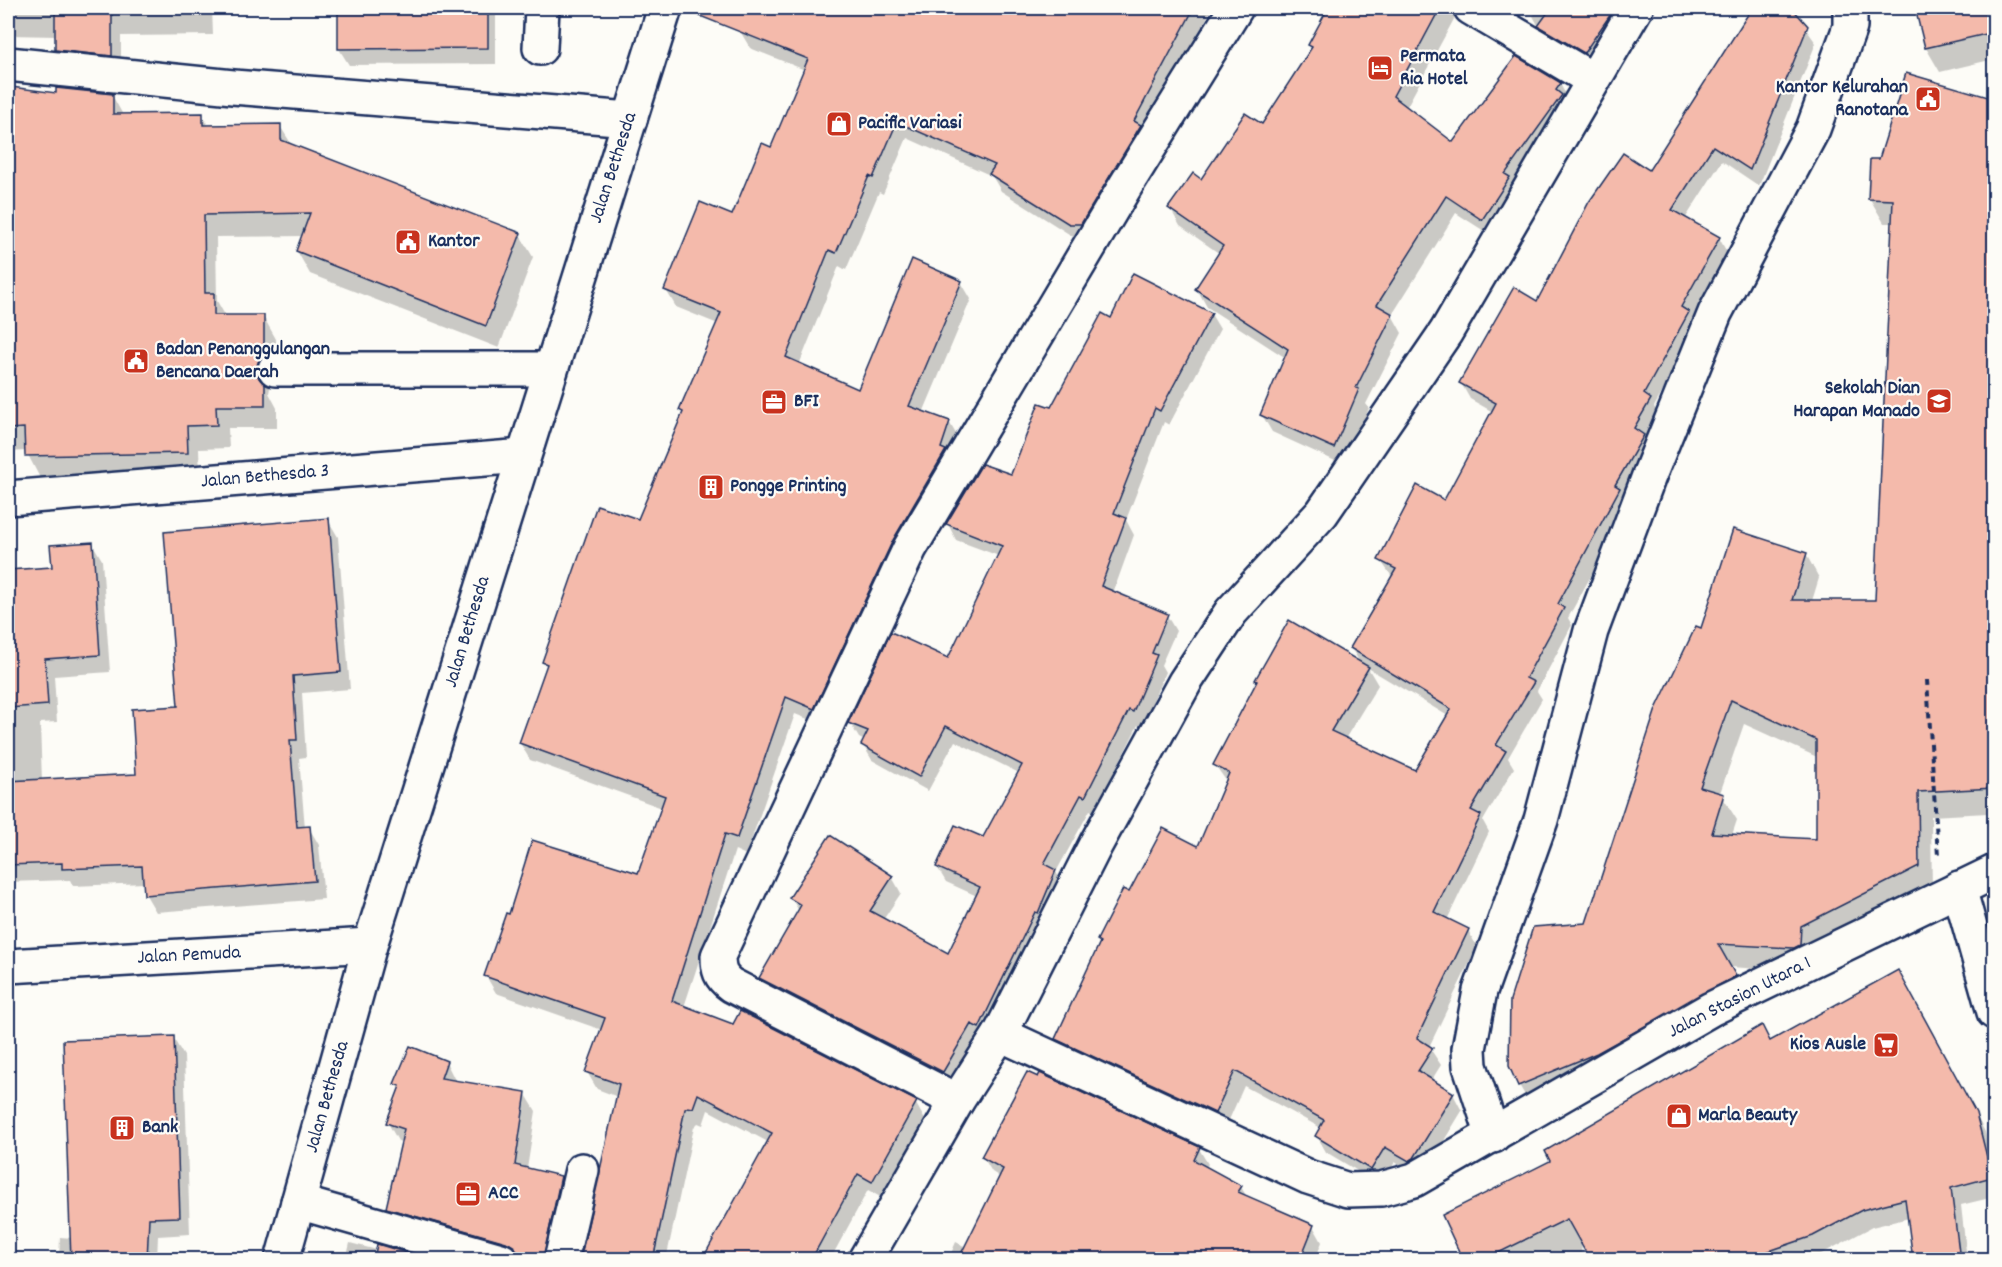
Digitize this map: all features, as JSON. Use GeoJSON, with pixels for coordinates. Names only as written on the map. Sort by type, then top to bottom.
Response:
{"type":"FeatureCollection","features":[{"type":"Feature","properties":{"kind":"main road"},"geometry":{"type":"LineString","coordinates":[[540,48],[542,8]]}},
{"type":"Feature","properties":{"kind":"main road","name":"Jalan Bethesda"},"geometry":{"type":"LineString","coordinates":[[282,1260],[370,945],[665,8]]}},
{"type":"Feature","properties":{"kind":"main road"},"geometry":{"type":"LineString","coordinates":[[957,1101],[731,985],[722,979],[718,969],[718,956],[910,548],[1126,185],[1236,8]]}},
{"type":"Feature","properties":{"kind":"main road"},"geometry":{"type":"LineString","coordinates":[[1471,8],[1593,80]]}},
{"type":"Feature","properties":{"kind":"main road"},"geometry":{"type":"LineString","coordinates":[[865,1260],[957,1101],[1000,1034],[1096,844],[1185,682],[1231,612],[1322,513],[1446,332],[1636,8]]}},
{"type":"Feature","properties":{"kind":"main road"},"geometry":{"type":"LineString","coordinates":[[1493,1136],[1470,1066],[1470,1040],[1480,991],[1541,820],[1591,631],[1649,476],[1714,313],[1813,129],[1850,27],[1850,8]]}},
{"type":"Feature","properties":{"kind":"main road"},"geometry":{"type":"LineString","coordinates":[[8,63],[233,87],[630,119]]}},
{"type":"Feature","properties":{"kind":"main road"},"geometry":{"type":"LineString","coordinates":[[275,369],[550,369]]}},
{"type":"Feature","properties":{"kind":"main road","name":"Jalan Bethesda 3"},"geometry":{"type":"LineString","coordinates":[[8,498],[523,456]]}},
{"type":"Feature","properties":{"kind":"main road","name":"Jalan Stasion Utara 1"},"geometry":{"type":"LineString","coordinates":[[1000,1034],[1308,1177],[1348,1190],[1381,1189],[1414,1180],[1711,1009],[1995,872]]}},
{"type":"Feature","properties":{"kind":"main road"},"geometry":{"type":"LineString","coordinates":[[1950,892],[1995,1012]]}},
{"type":"Feature","properties":{"kind":"main road","name":"Jalan Pemuda"},"geometry":{"type":"LineString","coordinates":[[8,966],[370,945]]}},
{"type":"Feature","properties":{"kind":"main road"},"geometry":{"type":"LineString","coordinates":[[561,1260],[582,1170]]}},
{"type":"Feature","properties":{"kind":"main road"},"geometry":{"type":"LineString","coordinates":[[298,1202],[501,1260]]}},
{"type":"Feature","properties":{"kind":"path"},"geometry":{"type":"LineString","coordinates":[[1927,680],[1950,892]]}},
{"type":"Feature","properties":{"kind":"building"},"geometry":{"type":"Polygon","coordinates":[[[55,8],[112,8],[112,56],[55,50],[55,8]]]}},
{"type":"Feature","properties":{"kind":"building"},"geometry":{"type":"Polygon","coordinates":[[[338,8],[488,8],[488,48],[338,49],[338,8]]]}},
{"type":"Feature","properties":{"kind":"building"},"geometry":{"type":"Polygon","coordinates":[[[685,8],[1194,8],[1134,121],[1141,125],[1081,224],[1069,224],[989,174],[995,165],[897,122],[873,178],[869,176],[836,253],[829,250],[786,357],[858,389],[912,259],[962,281],[909,406],[950,421],[941,448],[946,450],[893,540],[814,709],[786,697],[737,838],[725,834],[672,1001],[733,1024],[740,1011],[917,1101],[872,1182],[858,1174],[811,1260],[702,1260],[772,1133],[698,1094],[693,1108],[685,1109],[653,1260],[580,1260],[619,1084],[585,1072],[605,1018],[484,976],[506,913],[509,914],[532,840],[638,873],[665,796],[519,743],[547,664],[542,662],[597,505],[638,519],[683,412],[679,410],[721,313],[664,290],[700,202],[732,215],[762,143],[771,147],[808,59],[685,10],[685,8]]]}},
{"type":"Feature","properties":{"kind":"building"},"geometry":{"type":"Polygon","coordinates":[[[1328,8],[1440,8],[1393,96],[1453,142],[1516,56],[1561,83],[1556,90],[1562,95],[1505,174],[1510,177],[1482,220],[1446,196],[1377,305],[1393,314],[1356,388],[1359,389],[1334,448],[1260,415],[1288,349],[1195,289],[1223,246],[1168,208],[1193,173],[1201,179],[1245,113],[1262,124],[1312,47],[1308,45],[1328,8]]]}},
{"type":"Feature","properties":{"kind":"building"},"geometry":{"type":"Polygon","coordinates":[[[1551,8],[1615,8],[1584,53],[1538,26],[1551,8]]]}},
{"type":"Feature","properties":{"kind":"building"},"geometry":{"type":"Polygon","coordinates":[[[1752,8],[1792,8],[1808,26],[1750,170],[1713,146],[1672,210],[1720,237],[1681,307],[1689,312],[1644,394],[1651,399],[1634,428],[1644,435],[1615,485],[1620,488],[1558,604],[1564,608],[1526,678],[1534,682],[1496,745],[1506,751],[1471,810],[1481,815],[1434,912],[1469,929],[1417,1038],[1433,1048],[1418,1071],[1454,1093],[1414,1158],[1409,1161],[1385,1147],[1371,1170],[1315,1136],[1324,1120],[1235,1071],[1215,1113],[1055,1039],[1100,942],[1097,940],[1123,889],[1129,892],[1163,828],[1198,846],[1229,773],[1213,765],[1257,681],[1255,680],[1289,620],[1369,667],[1331,731],[1415,770],[1451,709],[1350,648],[1396,569],[1378,560],[1417,485],[1444,500],[1496,403],[1459,383],[1514,287],[1537,301],[1589,202],[1623,153],[1649,170],[1752,8]]]}},
{"type":"Feature","properties":{"kind":"building"},"geometry":{"type":"Polygon","coordinates":[[[1915,8],[1995,8],[1995,32],[1925,48],[1915,8]]]}},
{"type":"Feature","properties":{"kind":"building"},"geometry":{"type":"Polygon","coordinates":[[[1906,73],[1995,99],[1995,788],[1918,792],[1919,866],[1801,926],[1800,945],[1794,948],[1718,944],[1736,976],[1597,1053],[1518,1086],[1509,1066],[1510,1000],[1533,927],[1586,923],[1656,709],[1696,626],[1701,628],[1733,529],[1807,553],[1792,600],[1875,600],[1893,200],[1868,199],[1870,159],[1879,159],[1906,73]],[[1731,700],[1700,787],[1724,794],[1712,833],[1816,839],[1816,740],[1731,700]]]}},
{"type":"Feature","properties":{"kind":"building"},"geometry":{"type":"Polygon","coordinates":[[[11,87],[56,93],[56,88],[113,94],[113,114],[203,113],[203,125],[281,124],[281,140],[521,233],[486,326],[296,251],[310,213],[204,215],[205,293],[214,293],[214,315],[264,315],[264,354],[256,370],[259,378],[265,384],[265,406],[216,406],[217,425],[187,426],[188,453],[25,456],[24,428],[8,429],[8,111],[11,87]]]}},
{"type":"Feature","properties":{"kind":"building"},"geometry":{"type":"Polygon","coordinates":[[[1133,273],[1212,313],[1160,411],[1155,408],[1114,513],[1126,518],[1101,586],[1168,614],[1152,653],[1157,655],[1133,712],[1129,710],[1085,797],[1081,795],[1044,864],[1056,870],[1038,913],[1035,912],[979,1028],[971,1024],[943,1072],[759,978],[801,905],[789,898],[830,835],[893,876],[870,911],[948,953],[980,887],[936,867],[955,825],[983,837],[1022,765],[946,726],[919,777],[861,745],[868,731],[848,723],[891,632],[948,658],[1002,546],[946,524],[982,464],[1011,474],[1039,403],[1051,407],[1102,313],[1111,318],[1133,273]]]}},
{"type":"Feature","properties":{"kind":"building"},"geometry":{"type":"Polygon","coordinates":[[[329,518],[341,672],[293,676],[297,740],[290,740],[297,827],[310,826],[315,881],[144,895],[142,866],[62,869],[62,863],[8,865],[8,781],[136,774],[132,709],[178,706],[164,532],[329,518]]]}},
{"type":"Feature","properties":{"kind":"building"},"geometry":{"type":"Polygon","coordinates":[[[93,542],[100,655],[45,659],[48,705],[8,708],[8,570],[52,567],[50,545],[93,542]]]}},
{"type":"Feature","properties":{"kind":"building"},"geometry":{"type":"Polygon","coordinates":[[[1898,970],[1976,1113],[1992,1177],[1951,1188],[1960,1260],[1913,1260],[1905,1199],[1862,1210],[1813,1236],[1743,1260],[1590,1260],[1567,1219],[1484,1260],[1463,1260],[1442,1215],[1550,1161],[1545,1151],[1762,1025],[1770,1041],[1898,970]]]}},
{"type":"Feature","properties":{"kind":"building","name":"Bank"},"geometry":{"type":"Polygon","coordinates":[[[174,1036],[180,1217],[149,1218],[147,1260],[71,1260],[63,1040],[174,1036]]]}},
{"type":"Feature","properties":{"kind":"building"},"geometry":{"type":"Polygon","coordinates":[[[410,1046],[447,1061],[441,1078],[526,1092],[515,1165],[561,1176],[543,1260],[519,1260],[515,1247],[506,1242],[386,1208],[404,1129],[386,1123],[400,1086],[394,1084],[410,1046]]]}},
{"type":"Feature","properties":{"kind":"building"},"geometry":{"type":"Polygon","coordinates":[[[1027,1072],[1038,1077],[1040,1073],[1200,1147],[1194,1160],[1242,1186],[1238,1192],[1314,1225],[1300,1260],[958,1260],[1003,1169],[981,1157],[1027,1072]]]}},
{"type":"Feature","properties":{"kind":"building"},"geometry":{"type":"Polygon","coordinates":[[[377,1244],[431,1260],[374,1260],[377,1244]]]}},
{"type":"Feature","properties":{"kind":"place","name":"Permata Ria Hotel"},"geometry":{"type":"Point","coordinates":[1380,68]}},
{"type":"Feature","properties":{"kind":"place","name":"Kantor Kelurahan Ranotana"},"geometry":{"type":"Point","coordinates":[1928,99]}},
{"type":"Feature","properties":{"kind":"place","name":"Pacific Variasi"},"geometry":{"type":"Point","coordinates":[839,124]}},
{"type":"Feature","properties":{"kind":"place","name":"Kantor"},"geometry":{"type":"Point","coordinates":[408,242]}},
{"type":"Feature","properties":{"kind":"place","name":"Badan Penanggulangan Bencana Daerah"},"geometry":{"type":"Point","coordinates":[136,361]}},
{"type":"Feature","properties":{"kind":"place","name":"Sekolah Dian Harapan Manado"},"geometry":{"type":"Point","coordinates":[1939,401]}},
{"type":"Feature","properties":{"kind":"place","name":"BFI"},"geometry":{"type":"Point","coordinates":[774,402]}},
{"type":"Feature","properties":{"kind":"place","name":"Pongge Printing"},"geometry":{"type":"Point","coordinates":[711,487]}},
{"type":"Feature","properties":{"kind":"place","name":"Kios Ausle"},"geometry":{"type":"Point","coordinates":[1886,1045]}},
{"type":"Feature","properties":{"kind":"place","name":"Marla Beauty"},"geometry":{"type":"Point","coordinates":[1679,1116]}},
{"type":"Feature","properties":{"kind":"place","name":"Bank"},"geometry":{"type":"Point","coordinates":[122,1128]}},
{"type":"Feature","properties":{"kind":"place","name":"ACC"},"geometry":{"type":"Point","coordinates":[468,1194]}}]}
